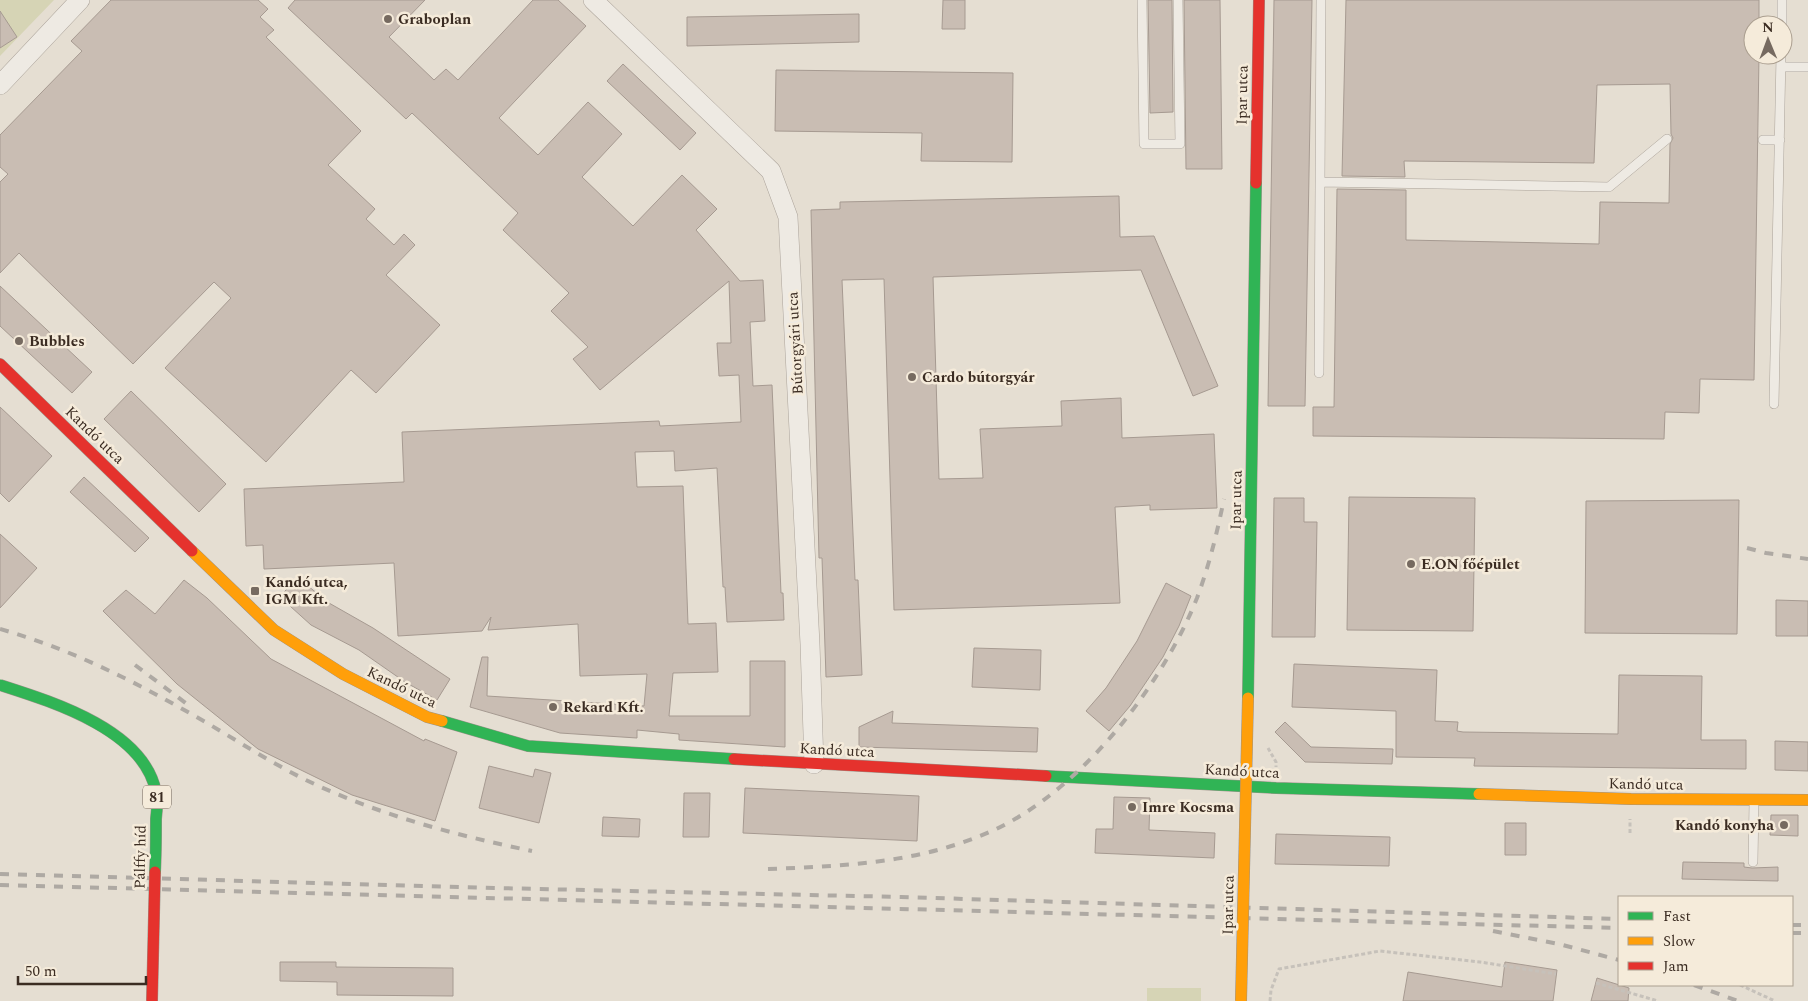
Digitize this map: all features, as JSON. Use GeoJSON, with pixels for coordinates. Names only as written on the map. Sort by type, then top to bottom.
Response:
{"type":"FeatureCollection","features":[{"type":"Feature","properties":{"kind":"street"},"geometry":{"type":"LineString","coordinates":[[0,85],[80,0]]}},
{"type":"Feature","properties":{"kind":"street","name":"Bútorgyári utca"},"geometry":{"type":"LineString","coordinates":[[593,0],[771,172],[788,217],[814,764]]}},
{"type":"Feature","properties":{"kind":"street","name":"Ipar utca"},"geometry":{"type":"LineString","coordinates":[[1241,1001],[1248,698],[1258,0]]}},
{"type":"Feature","properties":{"kind":"street","name":"Kandó utca"},"geometry":{"type":"LineString","coordinates":[[0,364],[274,630],[343,674],[426,717],[528,746],[814,764],[1276,788],[1622,798],[1808,800]]}},
{"type":"Feature","properties":{"kind":"street","name":"Pálffy híd"},"geometry":{"type":"LineString","coordinates":[[0,685],[69,711],[113,733],[131,747],[144,762],[152,777],[157,794],[152,1001]]}},
{"type":"Feature","properties":{"kind":"lane"},"geometry":{"type":"LineString","coordinates":[[1142,0],[1144,144],[1180,144],[1178,0]]}},
{"type":"Feature","properties":{"kind":"lane"},"geometry":{"type":"LineString","coordinates":[[1319,373],[1321,0]]}},
{"type":"Feature","properties":{"kind":"lane"},"geometry":{"type":"LineString","coordinates":[[1782,0],[1782,15]]}},
{"type":"Feature","properties":{"kind":"lane"},"geometry":{"type":"LineString","coordinates":[[1774,404],[1781,66],[1808,67]]}},
{"type":"Feature","properties":{"kind":"lane"},"geometry":{"type":"LineString","coordinates":[[1320,182],[1609,187],[1667,139]]}},
{"type":"Feature","properties":{"kind":"lane"},"geometry":{"type":"LineString","coordinates":[[1764,140],[1780,140]]}},
{"type":"Feature","properties":{"kind":"lane"},"geometry":{"type":"LineString","coordinates":[[1753,862],[1754,800]]}},
{"type":"Feature","properties":{"kind":"path"},"geometry":{"type":"LineString","coordinates":[[1270,1001],[1271,990],[1278,969],[1380,951],[1480,962],[1556,974]]}},
{"type":"Feature","properties":{"kind":"path"},"geometry":{"type":"LineString","coordinates":[[1596,983],[1658,1001]]}},
{"type":"Feature","properties":{"kind":"path"},"geometry":{"type":"LineString","coordinates":[[1742,986],[1775,1001]]}},
{"type":"Feature","properties":{"kind":"shaded area"},"geometry":{"type":"Polygon","coordinates":[[[0,0],[54,0],[0,56],[0,0]]]}},
{"type":"Feature","properties":{"kind":"shaded area"},"geometry":{"type":"Polygon","coordinates":[[[1147,988],[1201,988],[1201,1001],[1147,1001],[1147,988]]]}},
{"type":"Feature","properties":{"kind":"building"},"geometry":{"type":"Polygon","coordinates":[[[111,0],[258,0],[268,9],[260,17],[274,30],[266,37],[361,131],[328,165],[375,209],[366,219],[394,245],[404,234],[415,245],[386,275],[440,325],[376,393],[351,370],[266,462],[165,368],[231,298],[214,282],[133,364],[19,253],[0,273],[0,182],[8,174],[0,167],[0,135],[82,51],[71,41],[111,0]]]}},
{"type":"Feature","properties":{"kind":"building"},"geometry":{"type":"Polygon","coordinates":[[[295,0],[425,0],[389,37],[434,80],[446,69],[458,80],[533,0],[558,0],[586,26],[499,118],[538,155],[588,102],[622,134],[582,177],[633,226],[682,175],[717,209],[696,230],[740,281],[763,280],[765,321],[750,322],[753,386],[772,385],[781,593],[783,593],[784,620],[727,622],[725,587],[723,587],[717,468],[675,471],[674,451],[635,452],[637,487],[683,486],[688,624],[716,623],[718,672],[673,673],[669,716],[750,716],[750,661],[785,661],[785,747],[679,740],[679,734],[637,730],[637,738],[560,733],[470,707],[482,657],[488,657],[487,696],[567,701],[581,706],[581,702],[644,706],[647,674],[580,676],[578,624],[488,630],[491,617],[482,631],[398,636],[394,563],[264,569],[263,545],[246,546],[244,489],[404,482],[402,432],[659,421],[660,426],[741,422],[739,375],[719,376],[717,343],[731,343],[729,281],[600,390],[573,359],[588,347],[551,311],[569,293],[503,230],[518,213],[412,113],[406,119],[288,8],[295,0]]]}},
{"type":"Feature","properties":{"kind":"building"},"geometry":{"type":"Polygon","coordinates":[[[943,0],[965,0],[965,29],[942,29],[943,0]]]}},
{"type":"Feature","properties":{"kind":"building"},"geometry":{"type":"Polygon","coordinates":[[[1148,0],[1172,0],[1173,112],[1150,113],[1148,0]]]}},
{"type":"Feature","properties":{"kind":"building"},"geometry":{"type":"Polygon","coordinates":[[[1184,0],[1220,0],[1222,169],[1186,169],[1184,0]]]}},
{"type":"Feature","properties":{"kind":"building"},"geometry":{"type":"Polygon","coordinates":[[[1274,0],[1312,0],[1305,406],[1268,406],[1274,0]]]}},
{"type":"Feature","properties":{"kind":"building"},"geometry":{"type":"Polygon","coordinates":[[[1346,0],[1759,0],[1759,15],[1743,15],[1743,65],[1759,65],[1754,380],[1700,379],[1699,413],[1665,412],[1664,439],[1313,436],[1313,407],[1334,407],[1337,189],[1406,190],[1406,240],[1599,244],[1600,202],[1669,203],[1670,144],[1673,138],[1671,134],[1670,84],[1597,85],[1594,163],[1404,161],[1405,177],[1342,176],[1346,0]]]}},
{"type":"Feature","properties":{"kind":"building"},"geometry":{"type":"Polygon","coordinates":[[[0,11],[17,37],[0,48],[0,11]]]}},
{"type":"Feature","properties":{"kind":"building"},"geometry":{"type":"Polygon","coordinates":[[[859,14],[859,42],[687,46],[687,17],[859,14]]]}},
{"type":"Feature","properties":{"kind":"building"},"geometry":{"type":"Polygon","coordinates":[[[623,64],[696,133],[680,150],[607,81],[623,64]]]}},
{"type":"Feature","properties":{"kind":"building"},"geometry":{"type":"Polygon","coordinates":[[[776,70],[1013,73],[1012,162],[921,161],[922,133],[775,131],[776,70]]]}},
{"type":"Feature","properties":{"kind":"building"},"geometry":{"type":"Polygon","coordinates":[[[1119,196],[1120,237],[1154,236],[1218,386],[1193,396],[1141,270],[933,277],[939,479],[983,478],[980,429],[1062,426],[1061,401],[1121,398],[1122,438],[1214,434],[1217,508],[1150,510],[1150,505],[1115,507],[1120,603],[894,610],[884,279],[842,280],[855,580],[858,580],[862,675],[826,677],[822,558],[819,558],[811,210],[840,209],[840,202],[1119,196]]]}},
{"type":"Feature","properties":{"kind":"building"},"geometry":{"type":"Polygon","coordinates":[[[0,286],[92,372],[72,393],[0,326],[0,286]]]}},
{"type":"Feature","properties":{"kind":"building"},"geometry":{"type":"Polygon","coordinates":[[[131,391],[226,484],[199,512],[104,419],[131,391]]]}},
{"type":"Feature","properties":{"kind":"building"},"geometry":{"type":"Polygon","coordinates":[[[0,407],[52,456],[9,502],[0,493],[0,407]]]}},
{"type":"Feature","properties":{"kind":"building"},"geometry":{"type":"Polygon","coordinates":[[[84,477],[149,538],[135,552],[70,492],[84,477]]]}},
{"type":"Feature","properties":{"kind":"building","name":"E.ON főépület"},"geometry":{"type":"Polygon","coordinates":[[[1349,497],[1475,498],[1473,631],[1347,630],[1349,497]]]}},
{"type":"Feature","properties":{"kind":"building"},"geometry":{"type":"Polygon","coordinates":[[[1274,498],[1304,498],[1304,522],[1317,522],[1315,637],[1272,637],[1274,498]]]}},
{"type":"Feature","properties":{"kind":"building"},"geometry":{"type":"Polygon","coordinates":[[[1739,500],[1737,634],[1585,633],[1586,501],[1739,500]]]}},
{"type":"Feature","properties":{"kind":"building"},"geometry":{"type":"Polygon","coordinates":[[[0,534],[37,568],[0,608],[0,534]]]}},
{"type":"Feature","properties":{"kind":"building"},"geometry":{"type":"Polygon","coordinates":[[[297,577],[329,603],[373,628],[450,679],[437,700],[405,682],[359,650],[311,625],[280,597],[297,577]]]}},
{"type":"Feature","properties":{"kind":"building"},"geometry":{"type":"Polygon","coordinates":[[[184,580],[207,598],[271,659],[424,741],[425,739],[457,752],[435,821],[352,795],[258,749],[177,684],[103,611],[126,590],[155,614],[184,580]]]}},
{"type":"Feature","properties":{"kind":"building"},"geometry":{"type":"Polygon","coordinates":[[[1166,583],[1191,596],[1179,626],[1163,657],[1130,706],[1109,731],[1086,711],[1106,688],[1137,641],[1166,583]]]}},
{"type":"Feature","properties":{"kind":"building"},"geometry":{"type":"Polygon","coordinates":[[[1776,600],[1808,601],[1808,636],[1776,636],[1776,600]]]}},
{"type":"Feature","properties":{"kind":"building"},"geometry":{"type":"Polygon","coordinates":[[[974,648],[1041,650],[1040,690],[972,687],[974,648]]]}},
{"type":"Feature","properties":{"kind":"building"},"geometry":{"type":"Polygon","coordinates":[[[1294,664],[1437,670],[1435,721],[1458,722],[1457,731],[1463,732],[1618,734],[1619,675],[1702,676],[1701,740],[1746,740],[1746,769],[1474,766],[1475,758],[1396,757],[1396,711],[1292,707],[1294,664]]]}},
{"type":"Feature","properties":{"kind":"building"},"geometry":{"type":"Polygon","coordinates":[[[893,711],[892,723],[1038,728],[1037,752],[859,747],[859,727],[893,711]]]}},
{"type":"Feature","properties":{"kind":"building"},"geometry":{"type":"Polygon","coordinates":[[[1285,722],[1311,747],[1393,749],[1392,764],[1305,762],[1275,732],[1285,722]]]}},
{"type":"Feature","properties":{"kind":"building"},"geometry":{"type":"Polygon","coordinates":[[[1775,741],[1808,742],[1808,771],[1775,770],[1775,741]]]}},
{"type":"Feature","properties":{"kind":"building"},"geometry":{"type":"Polygon","coordinates":[[[489,766],[533,777],[535,769],[551,773],[539,823],[479,808],[489,766]]]}},
{"type":"Feature","properties":{"kind":"building"},"geometry":{"type":"Polygon","coordinates":[[[745,788],[919,796],[917,841],[743,833],[745,788]]]}},
{"type":"Feature","properties":{"kind":"building"},"geometry":{"type":"Polygon","coordinates":[[[684,793],[710,793],[709,837],[683,837],[684,793]]]}},
{"type":"Feature","properties":{"kind":"building"},"geometry":{"type":"Polygon","coordinates":[[[1114,797],[1150,798],[1149,830],[1215,833],[1214,858],[1095,853],[1096,829],[1113,829],[1114,797]]]}},
{"type":"Feature","properties":{"kind":"building","name":"Kandó konyha"},"geometry":{"type":"Polygon","coordinates":[[[1771,815],[1798,815],[1798,836],[1770,835],[1771,815]]]}},
{"type":"Feature","properties":{"kind":"building"},"geometry":{"type":"Polygon","coordinates":[[[603,817],[640,819],[639,837],[602,836],[603,817]]]}},
{"type":"Feature","properties":{"kind":"building"},"geometry":{"type":"Polygon","coordinates":[[[1505,823],[1526,823],[1526,855],[1505,855],[1505,823]]]}},
{"type":"Feature","properties":{"kind":"building"},"geometry":{"type":"Polygon","coordinates":[[[1276,834],[1390,837],[1389,866],[1275,864],[1276,834]]]}},
{"type":"Feature","properties":{"kind":"building"},"geometry":{"type":"Polygon","coordinates":[[[1683,862],[1744,863],[1744,867],[1752,868],[1778,867],[1778,881],[1682,879],[1683,862]]]}},
{"type":"Feature","properties":{"kind":"building"},"geometry":{"type":"Polygon","coordinates":[[[280,962],[336,962],[336,967],[453,968],[453,996],[337,995],[337,982],[280,981],[280,962]]]}},
{"type":"Feature","properties":{"kind":"building"},"geometry":{"type":"Polygon","coordinates":[[[1505,962],[1557,970],[1553,1001],[1403,1001],[1408,972],[1502,987],[1505,962]]]}},
{"type":"Feature","properties":{"kind":"building"},"geometry":{"type":"Polygon","coordinates":[[[1597,978],[1629,988],[1628,1001],[1591,1001],[1597,978]]]}},
{"type":"Feature","properties":{"kind":"railway"},"geometry":{"type":"LineString","coordinates":[[768,869],[883,861],[939,850],[994,830],[1026,812],[1058,789],[1115,732],[1163,666],[1182,632],[1197,598],[1212,549],[1224,499]]}},
{"type":"Feature","properties":{"kind":"railway"},"geometry":{"type":"LineString","coordinates":[[1747,548],[1766,553],[1808,559]]}},
{"type":"Feature","properties":{"kind":"railway"},"geometry":{"type":"LineString","coordinates":[[0,629],[75,655],[123,677],[193,715],[279,766],[335,793],[418,823],[532,851]]}},
{"type":"Feature","properties":{"kind":"railway"},"geometry":{"type":"LineString","coordinates":[[135,665],[191,707]]}},
{"type":"Feature","properties":{"kind":"railway"},"geometry":{"type":"LineString","coordinates":[[0,874],[901,897],[1618,919]]}},
{"type":"Feature","properties":{"kind":"railway"},"geometry":{"type":"LineString","coordinates":[[0,885],[1618,928]]}},
{"type":"Feature","properties":{"kind":"railway"},"geometry":{"type":"LineString","coordinates":[[1793,925],[1808,925]]}},
{"type":"Feature","properties":{"kind":"railway"},"geometry":{"type":"LineString","coordinates":[[1493,931],[1559,944],[1618,960]]}},
{"type":"Feature","properties":{"kind":"railway"},"geometry":{"type":"LineString","coordinates":[[1793,933],[1808,933]]}},
{"type":"Feature","properties":{"kind":"railway"},"geometry":{"type":"LineString","coordinates":[[1697,986],[1738,1001]]}},
{"type":"Feature","properties":{"kind":"traffic: fast"},"geometry":{"type":"LineString","coordinates":[[1248,698],[1256,183]]}},
{"type":"Feature","properties":{"kind":"traffic: fast"},"geometry":{"type":"LineString","coordinates":[[0,685],[69,710],[115,735],[134,752],[148,770],[157,795],[155,872]]}},
{"type":"Feature","properties":{"kind":"traffic: fast"},"geometry":{"type":"LineString","coordinates":[[442,721],[528,746],[734,759]]}},
{"type":"Feature","properties":{"kind":"traffic: fast"},"geometry":{"type":"LineString","coordinates":[[1046,776],[1276,788],[1479,794]]}},
{"type":"Feature","properties":{"kind":"traffic: slow"},"geometry":{"type":"LineString","coordinates":[[192,551],[274,630],[343,674],[427,717],[442,721]]}},
{"type":"Feature","properties":{"kind":"traffic: slow"},"geometry":{"type":"LineString","coordinates":[[1241,1001],[1248,698]]}},
{"type":"Feature","properties":{"kind":"traffic: slow"},"geometry":{"type":"LineString","coordinates":[[1479,794],[1631,799],[1808,800]]}},
{"type":"Feature","properties":{"kind":"traffic: jam"},"geometry":{"type":"LineString","coordinates":[[1256,183],[1259,0]]}},
{"type":"Feature","properties":{"kind":"traffic: jam"},"geometry":{"type":"LineString","coordinates":[[0,364],[192,551]]}},
{"type":"Feature","properties":{"kind":"traffic: jam"},"geometry":{"type":"LineString","coordinates":[[734,759],[1046,776]]}},
{"type":"Feature","properties":{"kind":"traffic: jam"},"geometry":{"type":"LineString","coordinates":[[152,1001],[155,872]]}},
{"type":"Feature","properties":{"kind":"place","name":"Graboplan"},"geometry":{"type":"Point","coordinates":[388,19]}},
{"type":"Feature","properties":{"kind":"place","name":"Bubbles"},"geometry":{"type":"Point","coordinates":[19,341]}},
{"type":"Feature","properties":{"kind":"place","name":"Cardo bútorgyár"},"geometry":{"type":"Point","coordinates":[912,377]}},
{"type":"Feature","properties":{"kind":"place","name":"E.ON főépület"},"geometry":{"type":"Point","coordinates":[1411,564]}},
{"type":"Feature","properties":{"kind":"place","name":"Kandó utca, IGM Kft."},"geometry":{"type":"Point","coordinates":[255,591]}},
{"type":"Feature","properties":{"kind":"place","name":"Rekard Kft."},"geometry":{"type":"Point","coordinates":[553,707]}},
{"type":"Feature","properties":{"kind":"place","name":"Imre Kocsma"},"geometry":{"type":"Point","coordinates":[1132,807]}},
{"type":"Feature","properties":{"kind":"place","name":"Kandó konyha"},"geometry":{"type":"Point","coordinates":[1784,825]}}]}
